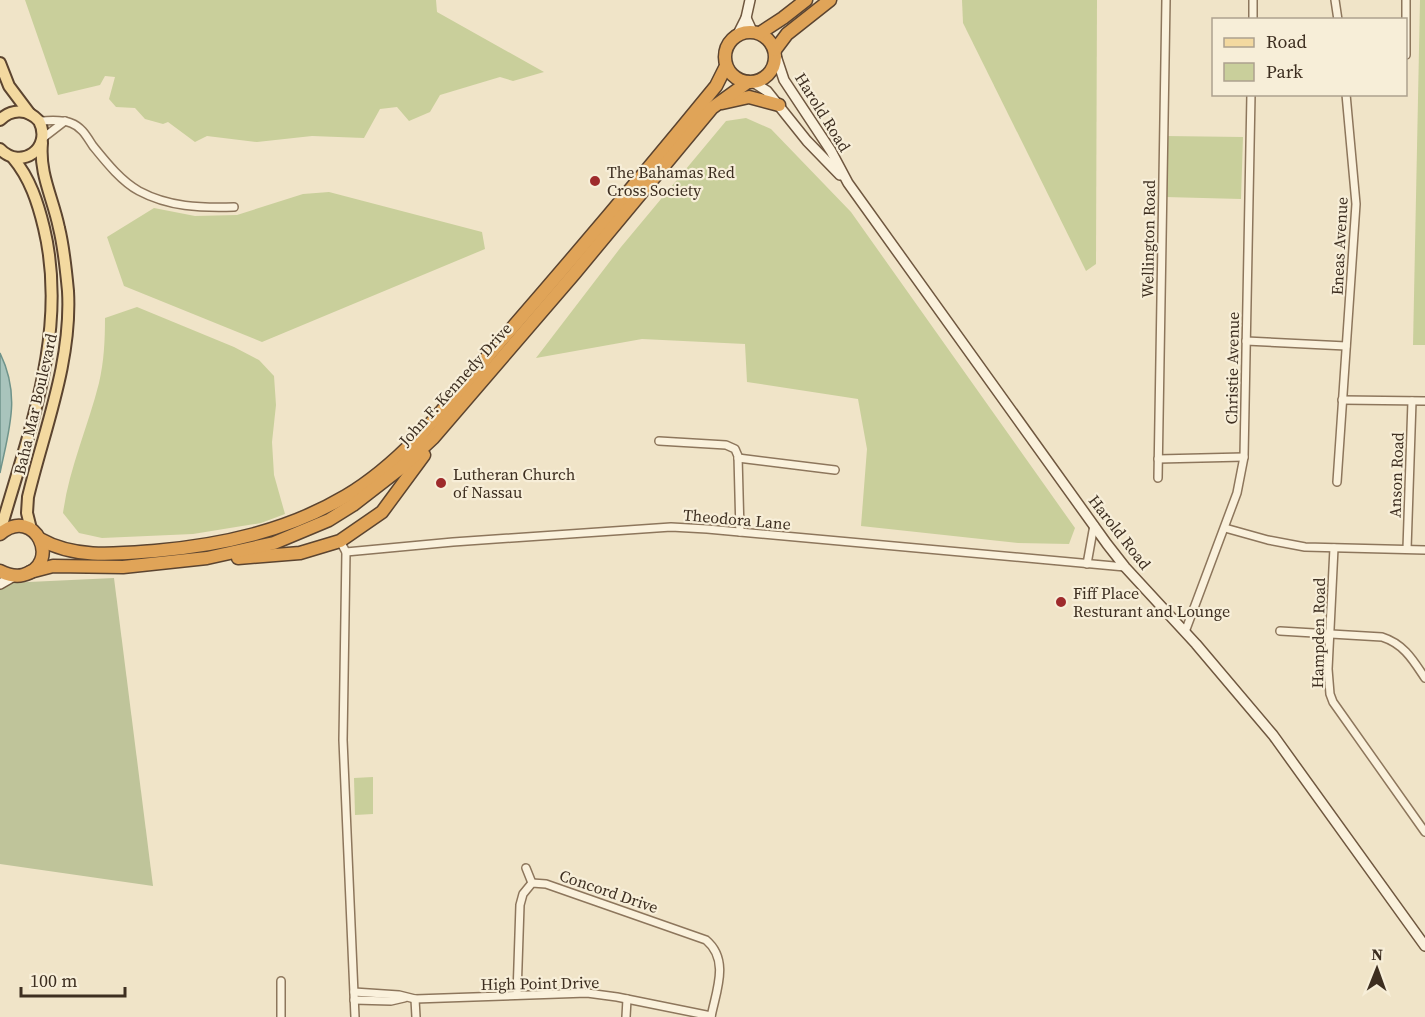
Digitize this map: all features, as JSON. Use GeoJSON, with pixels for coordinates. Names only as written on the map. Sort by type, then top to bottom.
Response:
{"type":"FeatureCollection","features":[{"type":"Feature","properties":{"kind":"highway"},"geometry":{"type":"LineString","coordinates":[[738,34],[756,32],[783,18],[806,0]]}},
{"type":"Feature","properties":{"kind":"highway","name":"John F. Kennedy Drive"},"geometry":{"type":"LineString","coordinates":[[14,576],[53,566],[123,567],[207,558],[274,543],[329,520],[377,488],[433,438],[712,108],[750,82],[762,79],[770,73],[775,64],[775,53],[787,34],[830,0]]}},
{"type":"Feature","properties":{"kind":"highway"},"geometry":{"type":"LineString","coordinates":[[756,32],[768,39],[775,53]]}},
{"type":"Feature","properties":{"kind":"highway","name":"John F. Kennedy Drive"},"geometry":{"type":"LineString","coordinates":[[31,530],[40,539],[61,550],[91,553],[138,552],[217,544],[272,530],[301,518],[327,507],[370,480],[422,432],[716,86],[726,66],[726,49],[730,40],[738,34]]}},
{"type":"Feature","properties":{"kind":"highway"},"geometry":{"type":"LineString","coordinates":[[726,66],[735,77],[750,82]]}},
{"type":"Feature","properties":{"kind":"highway"},"geometry":{"type":"LineString","coordinates":[[712,108],[735,99],[749,97],[779,105]]}},
{"type":"Feature","properties":{"kind":"highway"},"geometry":{"type":"LineString","coordinates":[[207,558],[273,557],[300,553],[340,541],[382,512],[427,451],[433,438]]}},
{"type":"Feature","properties":{"kind":"highway"},"geometry":{"type":"LineString","coordinates":[[0,533],[15,526],[31,530]]}},
{"type":"Feature","properties":{"kind":"highway"},"geometry":{"type":"LineString","coordinates":[[30,572],[42,558],[43,548],[40,539]]}},
{"type":"Feature","properties":{"kind":"highway"},"geometry":{"type":"LineString","coordinates":[[0,571],[14,576]]}},
{"type":"Feature","properties":{"kind":"main road"},"geometry":{"type":"LineString","coordinates":[[738,34],[746,18],[750,0]]}},
{"type":"Feature","properties":{"kind":"main road"},"geometry":{"type":"LineString","coordinates":[[746,18],[756,32]]}},
{"type":"Feature","properties":{"kind":"main road","name":"Harold Road"},"geometry":{"type":"LineString","coordinates":[[775,53],[784,80],[831,151],[848,183],[1094,525],[1125,567],[1185,632],[1273,735],[1425,946]]}},
{"type":"Feature","properties":{"kind":"main road"},"geometry":{"type":"LineString","coordinates":[[0,63],[9,86],[35,118]]}},
{"type":"Feature","properties":{"kind":"main road","name":"Harold Road"},"geometry":{"type":"LineString","coordinates":[[750,82],[764,88],[807,141],[848,183]]}},
{"type":"Feature","properties":{"kind":"main road"},"geometry":{"type":"LineString","coordinates":[[0,120],[15,111],[35,118]]}},
{"type":"Feature","properties":{"kind":"main road","name":"Baha Mar Boulevard"},"geometry":{"type":"LineString","coordinates":[[31,530],[27,513],[28,497],[60,375],[68,333],[63,249],[55,210],[42,170],[42,140],[35,118]]}},
{"type":"Feature","properties":{"kind":"main road"},"geometry":{"type":"LineString","coordinates":[[0,149],[13,158],[19,159],[35,153],[42,140]]}},
{"type":"Feature","properties":{"kind":"main road","name":"Baha Mar Boulevard"},"geometry":{"type":"LineString","coordinates":[[0,533],[44,375],[50,343],[53,304],[51,268],[42,221],[27,178],[13,158]]}},
{"type":"Feature","properties":{"kind":"main road"},"geometry":{"type":"LineString","coordinates":[[0,584],[14,576]]}},
{"type":"Feature","properties":{"kind":"street","name":"Wellington Road"},"geometry":{"type":"LineString","coordinates":[[1158,478],[1166,0]]}},
{"type":"Feature","properties":{"kind":"street"},"geometry":{"type":"LineString","coordinates":[[1252,18],[1253,0]]}},
{"type":"Feature","properties":{"kind":"street"},"geometry":{"type":"LineString","coordinates":[[1335,0],[1338,18]]}},
{"type":"Feature","properties":{"kind":"street"},"geometry":{"type":"LineString","coordinates":[[1406,0],[1406,18]]}},
{"type":"Feature","properties":{"kind":"street","name":"Christie Avenue"},"geometry":{"type":"LineString","coordinates":[[1185,632],[1237,493],[1244,457],[1251,96]]}},
{"type":"Feature","properties":{"kind":"street","name":"Eneas Avenue"},"geometry":{"type":"LineString","coordinates":[[1337,482],[1356,204],[1346,96]]}},
{"type":"Feature","properties":{"kind":"street"},"geometry":{"type":"LineString","coordinates":[[35,118],[72,123],[84,132],[107,163],[139,190],[169,203],[183,206],[234,207]]}},
{"type":"Feature","properties":{"kind":"street"},"geometry":{"type":"LineString","coordinates":[[42,140],[65,122]]}},
{"type":"Feature","properties":{"kind":"street"},"geometry":{"type":"LineString","coordinates":[[1246,341],[1346,346]]}},
{"type":"Feature","properties":{"kind":"street"},"geometry":{"type":"LineString","coordinates":[[1342,400],[1425,401]]}},
{"type":"Feature","properties":{"kind":"street","name":"Anson Road"},"geometry":{"type":"LineString","coordinates":[[1407,549],[1412,401]]}},
{"type":"Feature","properties":{"kind":"street"},"geometry":{"type":"LineString","coordinates":[[659,441],[726,445],[735,449],[738,458],[740,532]]}},
{"type":"Feature","properties":{"kind":"street"},"geometry":{"type":"LineString","coordinates":[[1158,459],[1244,457]]}},
{"type":"Feature","properties":{"kind":"street"},"geometry":{"type":"LineString","coordinates":[[738,458],[835,470]]}},
{"type":"Feature","properties":{"kind":"street"},"geometry":{"type":"LineString","coordinates":[[1087,564],[1094,525]]}},
{"type":"Feature","properties":{"kind":"street","name":"Theodora Lane"},"geometry":{"type":"LineString","coordinates":[[346,552],[646,527],[707,528],[1125,567]]}},
{"type":"Feature","properties":{"kind":"street"},"geometry":{"type":"LineString","coordinates":[[1225,528],[1285,543],[1334,548],[1425,550]]}},
{"type":"Feature","properties":{"kind":"street"},"geometry":{"type":"LineString","coordinates":[[340,541],[346,552],[343,740],[355,1017]]}},
{"type":"Feature","properties":{"kind":"street","name":"Hampden Road"},"geometry":{"type":"LineString","coordinates":[[1334,548],[1329,683],[1333,702],[1425,832]]}},
{"type":"Feature","properties":{"kind":"street"},"geometry":{"type":"LineString","coordinates":[[1280,631],[1392,640],[1408,654],[1425,678]]}},
{"type":"Feature","properties":{"kind":"street"},"geometry":{"type":"LineString","coordinates":[[517,994],[520,905],[523,894],[532,883],[526,868]]}},
{"type":"Feature","properties":{"kind":"street","name":"Concord Drive"},"geometry":{"type":"LineString","coordinates":[[532,883],[554,885],[703,938],[711,944],[720,959],[720,977],[711,1016]]}},
{"type":"Feature","properties":{"kind":"street"},"geometry":{"type":"LineString","coordinates":[[281,981],[281,1017]]}},
{"type":"Feature","properties":{"kind":"street","name":"High Point Drive"},"geometry":{"type":"LineString","coordinates":[[354,996],[391,1001],[404,998],[587,993],[711,1016]]}},
{"type":"Feature","properties":{"kind":"street"},"geometry":{"type":"LineString","coordinates":[[415,999],[416,1017]]}},
{"type":"Feature","properties":{"kind":"street"},"geometry":{"type":"LineString","coordinates":[[626,1017],[627,999]]}},
{"type":"Feature","properties":{"kind":"green space"},"geometry":{"type":"Polygon","coordinates":[[[25,0],[436,0],[437,12],[544,72],[513,81],[500,77],[440,95],[430,112],[409,121],[397,107],[380,109],[364,138],[312,136],[257,142],[207,136],[195,142],[168,122],[163,124],[145,119],[135,108],[116,107],[109,99],[115,77],[105,76],[100,85],[58,95],[25,0]]]}},
{"type":"Feature","properties":{"kind":"green space"},"geometry":{"type":"Polygon","coordinates":[[[962,0],[1097,0],[1096,264],[1086,271],[963,23],[962,0]]]}},
{"type":"Feature","properties":{"kind":"green space"},"geometry":{"type":"Polygon","coordinates":[[[1420,0],[1425,0],[1425,345],[1413,345],[1420,0]]]}},
{"type":"Feature","properties":{"kind":"green space"},"geometry":{"type":"Polygon","coordinates":[[[746,118],[771,129],[851,212],[1075,528],[1069,544],[1018,543],[861,526],[867,449],[858,399],[747,382],[745,344],[642,339],[536,358],[621,247],[726,121],[746,118]]]}},
{"type":"Feature","properties":{"kind":"green space"},"geometry":{"type":"Polygon","coordinates":[[[1166,136],[1243,137],[1241,199],[1165,197],[1166,136]]]}},
{"type":"Feature","properties":{"kind":"green space"},"geometry":{"type":"Polygon","coordinates":[[[329,192],[482,232],[485,249],[262,342],[124,286],[107,237],[154,208],[195,216],[237,215],[303,194],[329,192]]]}},
{"type":"Feature","properties":{"kind":"green space"},"geometry":{"type":"Polygon","coordinates":[[[137,307],[234,347],[259,360],[274,376],[276,405],[272,442],[274,475],[285,514],[261,523],[193,534],[102,538],[79,533],[63,513],[74,464],[99,383],[104,351],[105,318],[137,307]]]}},
{"type":"Feature","properties":{"kind":"green space"},"geometry":{"type":"Polygon","coordinates":[[[114,578],[153,886],[0,864],[0,586],[7,583],[114,578]]]}},
{"type":"Feature","properties":{"kind":"green space"},"geometry":{"type":"Polygon","coordinates":[[[373,777],[373,814],[355,815],[354,778],[373,777]]]}},
{"type":"Feature","properties":{"kind":"water"},"geometry":{"type":"Polygon","coordinates":[[[0,353],[12,398],[0,473],[0,353]]]}},
{"type":"Feature","properties":{"kind":"place","name":"The Bahamas Red Cross Society"},"geometry":{"type":"Point","coordinates":[595,181]}},
{"type":"Feature","properties":{"kind":"place","name":"Lutheran Church of Nassau"},"geometry":{"type":"Point","coordinates":[441,483]}},
{"type":"Feature","properties":{"kind":"place","name":"Fiff Place Resturant and Lounge"},"geometry":{"type":"Point","coordinates":[1061,602]}}]}
